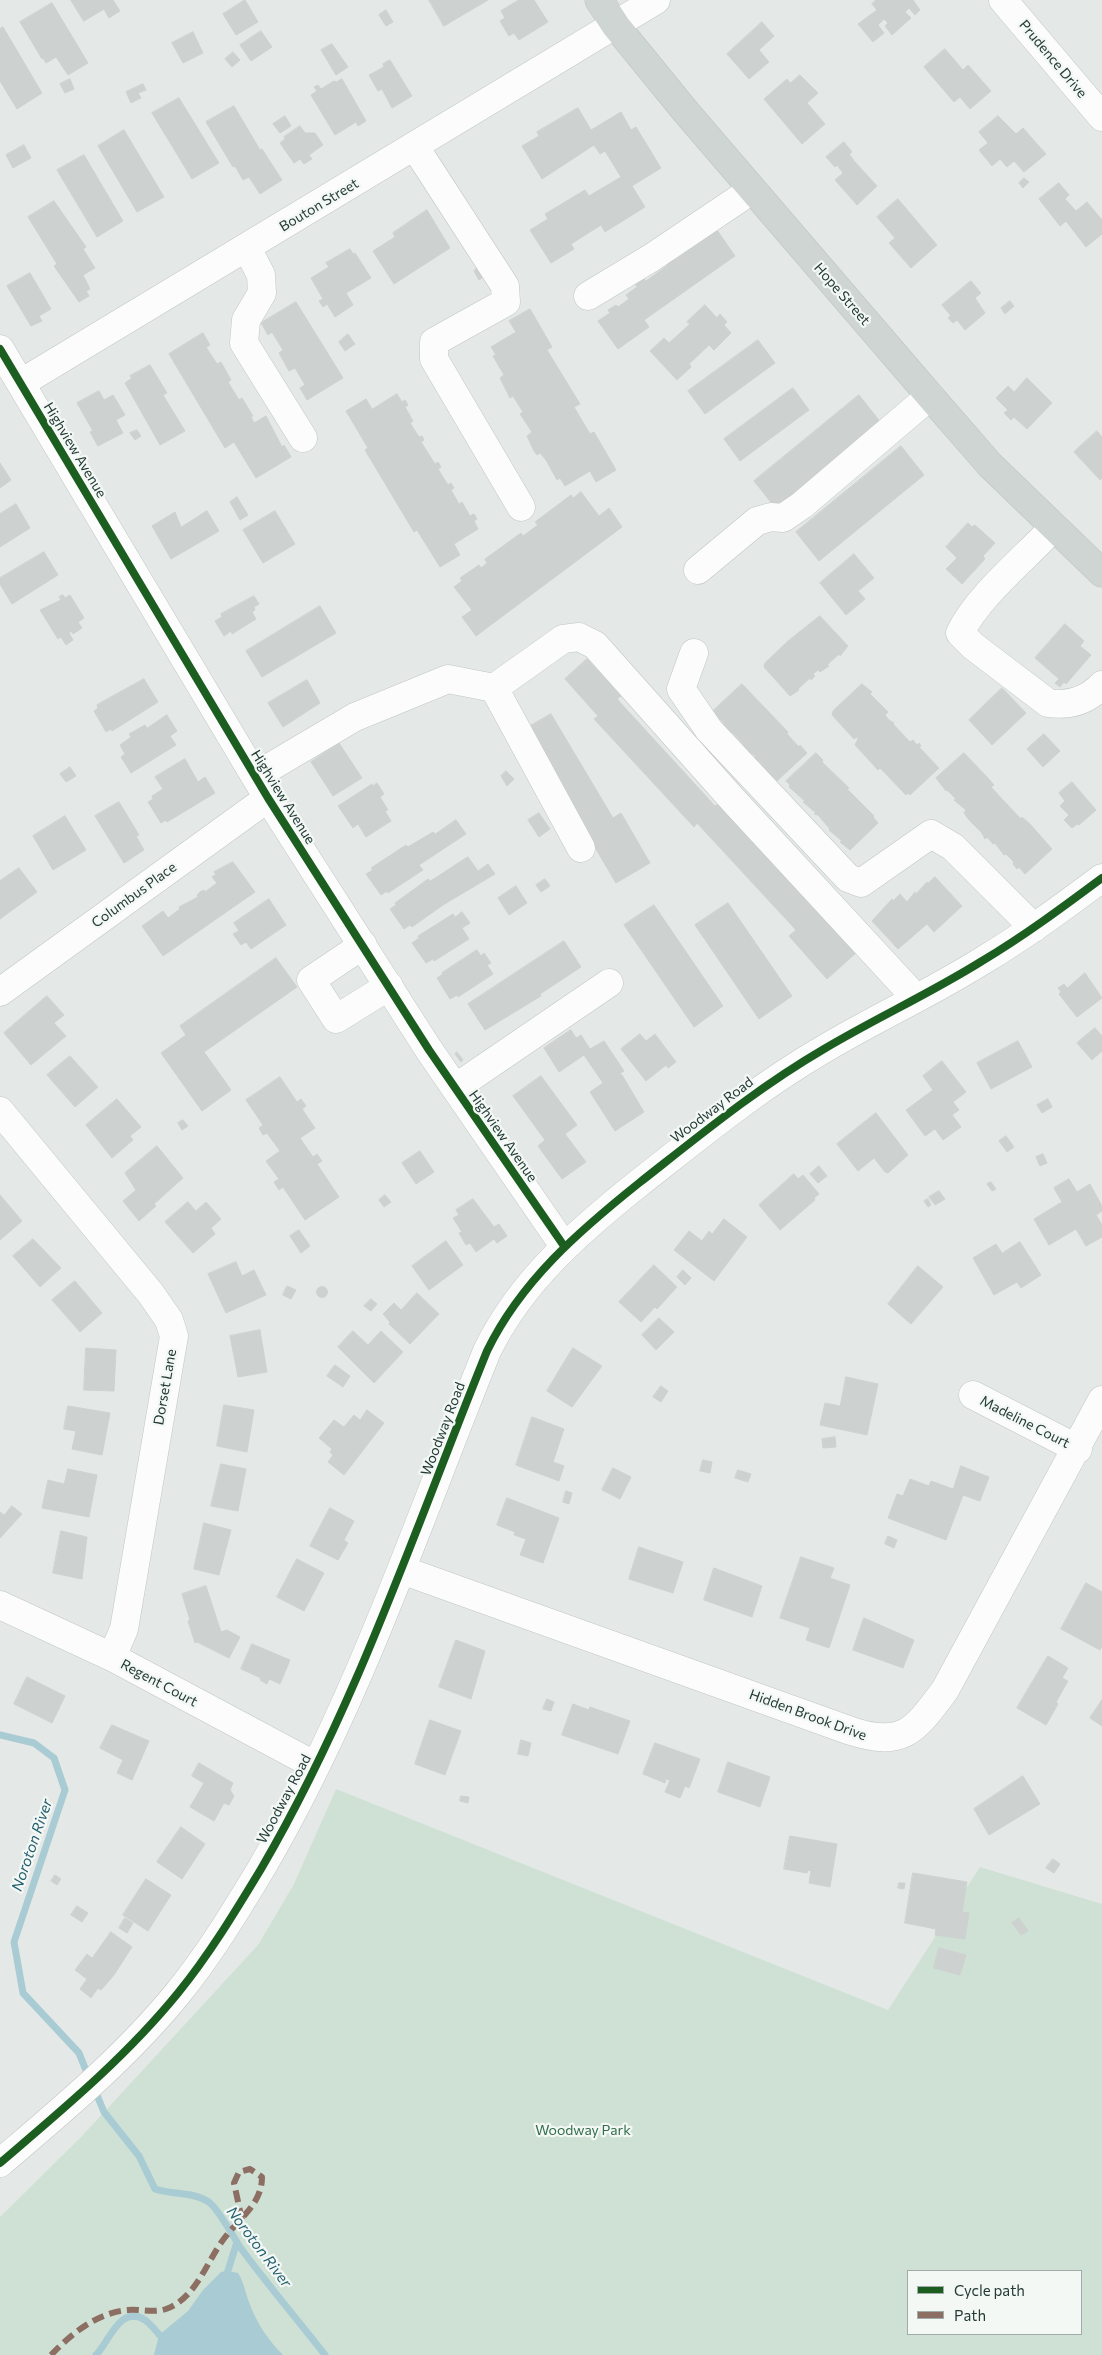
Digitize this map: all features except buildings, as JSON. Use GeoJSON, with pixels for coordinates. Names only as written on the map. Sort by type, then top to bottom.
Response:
{"type":"FeatureCollection","features":[{"type":"Feature","properties":{"kind":"main road","name":"Hope Street"},"geometry":{"type":"LineString","coordinates":[[599,0],[616,26],[752,190],[990,465],[1053,528],[1102,573]]}},
{"type":"Feature","properties":{"kind":"street","name":"Bouton Street"},"geometry":{"type":"LineString","coordinates":[[7,365],[247,248],[656,0]]}},
{"type":"Feature","properties":{"kind":"street","name":"Prudence Drive"},"geometry":{"type":"LineString","coordinates":[[1003,0],[1102,117]]}},
{"type":"Feature","properties":{"kind":"street"},"geometry":{"type":"LineString","coordinates":[[415,147],[505,286],[506,302],[434,342],[434,359],[521,506]]}},
{"type":"Feature","properties":{"kind":"street"},"geometry":{"type":"LineString","coordinates":[[588,296],[651,258],[752,190]]}},
{"type":"Feature","properties":{"kind":"street"},"geometry":{"type":"LineString","coordinates":[[247,248],[261,275],[262,293],[246,320],[244,343],[303,438]]}},
{"type":"Feature","properties":{"kind":"street","name":"Highview Avenue"},"geometry":{"type":"LineString","coordinates":[[7,365],[262,787],[455,1088],[564,1246]]}},
{"type":"Feature","properties":{"kind":"street"},"geometry":{"type":"LineString","coordinates":[[698,570],[757,521],[771,517],[783,518],[802,505],[930,396]]}},
{"type":"Feature","properties":{"kind":"street"},"geometry":{"type":"LineString","coordinates":[[1053,528],[967,619],[960,633],[973,646],[1048,703],[1059,705],[1082,702],[1102,685]]}},
{"type":"Feature","properties":{"kind":"street"},"geometry":{"type":"LineString","coordinates":[[581,848],[494,688],[563,640],[579,637],[595,645],[733,800],[916,998]]}},
{"type":"Feature","properties":{"kind":"street"},"geometry":{"type":"LineString","coordinates":[[694,653],[681,689],[709,730],[848,878],[860,883],[930,834],[954,847],[1034,928]]}},
{"type":"Feature","properties":{"kind":"street","name":"Columbus Place"},"geometry":{"type":"LineString","coordinates":[[0,992],[354,717],[448,678],[494,688]]}},
{"type":"Feature","properties":{"kind":"street","name":"Woodway Road"},"geometry":{"type":"LineString","coordinates":[[0,2164],[102,2074],[142,2034],[197,1968],[226,1926],[277,1842],[316,1766],[355,1683],[402,1570],[473,1384],[495,1335],[523,1292],[564,1246],[603,1212],[756,1092],[823,1049],[981,962],[1034,928],[1102,878]]}},
{"type":"Feature","properties":{"kind":"street"},"geometry":{"type":"LineString","coordinates":[[363,946],[311,980],[336,1019],[389,986]]}},
{"type":"Feature","properties":{"kind":"street"},"geometry":{"type":"LineString","coordinates":[[455,1088],[609,983]]}},
{"type":"Feature","properties":{"kind":"street","name":"Dorset Lane"},"geometry":{"type":"LineString","coordinates":[[0,1111],[151,1294],[169,1320],[174,1336],[124,1629],[112,1658]]}},
{"type":"Feature","properties":{"kind":"street","name":"Madeline Court"},"geometry":{"type":"LineString","coordinates":[[973,1395],[1078,1448]]}},
{"type":"Feature","properties":{"kind":"street","name":"Hidden Brook Drive"},"geometry":{"type":"LineString","coordinates":[[402,1570],[872,1738],[897,1737],[921,1723],[945,1690],[1078,1448],[1102,1400]]}},
{"type":"Feature","properties":{"kind":"street","name":"Regent Court"},"geometry":{"type":"LineString","coordinates":[[0,1605],[112,1658],[316,1766]]}},
{"type":"Feature","properties":{"kind":"green space","name":"Woodway Park"},"geometry":{"type":"Polygon","coordinates":[[[336,1789],[888,2010],[980,1867],[1102,1904],[1102,2355],[0,2355],[0,2217],[82,2136],[258,1945],[294,1884],[336,1789]]]}},
{"type":"Feature","properties":{"kind":"water"},"geometry":{"type":"Polygon","coordinates":[[[221,2272],[238,2273],[259,2324],[267,2337],[283,2355],[154,2355],[159,2335],[188,2311],[203,2290],[221,2272]]]}},
{"type":"Feature","properties":{"kind":"waterway","name":"Noroton River"},"geometry":{"type":"LineString","coordinates":[[0,1735],[34,1743],[54,1758],[65,1790],[14,1942],[23,1993],[79,2053],[89,2078]]}},
{"type":"Feature","properties":{"kind":"waterway","name":"Noroton River"},"geometry":{"type":"LineString","coordinates":[[94,2088],[104,2112],[139,2156],[155,2189],[190,2195],[210,2203],[250,2261],[325,2355]]}},
{"type":"Feature","properties":{"kind":"waterway"},"geometry":{"type":"LineString","coordinates":[[225,2280],[237,2242]]}},
{"type":"Feature","properties":{"kind":"waterway"},"geometry":{"type":"LineString","coordinates":[[96,2355],[116,2327],[129,2317],[136,2316],[145,2320],[164,2340]]}},
{"type":"Feature","properties":{"kind":"marked path"},"geometry":{"type":"LineString","coordinates":[[51,2355],[76,2332],[106,2315],[128,2310],[152,2311],[166,2309],[185,2297],[193,2288],[223,2240],[235,2225],[242,2218],[254,2204],[261,2187],[262,2177],[250,2169],[239,2172],[234,2183],[242,2220]]}},
{"type":"Feature","properties":{"kind":"cycle path"},"geometry":{"type":"LineString","coordinates":[[0,349],[268,798],[429,1050],[564,1246]]}},
{"type":"Feature","properties":{"kind":"cycle path"},"geometry":{"type":"LineString","coordinates":[[0,2163],[93,2082],[158,2017],[200,1964],[261,1869],[295,1807],[356,1679],[410,1549],[487,1351],[501,1326],[534,1280],[574,1239],[617,1201],[752,1096],[824,1049],[963,973],[1043,921],[1102,878]]}}]}
